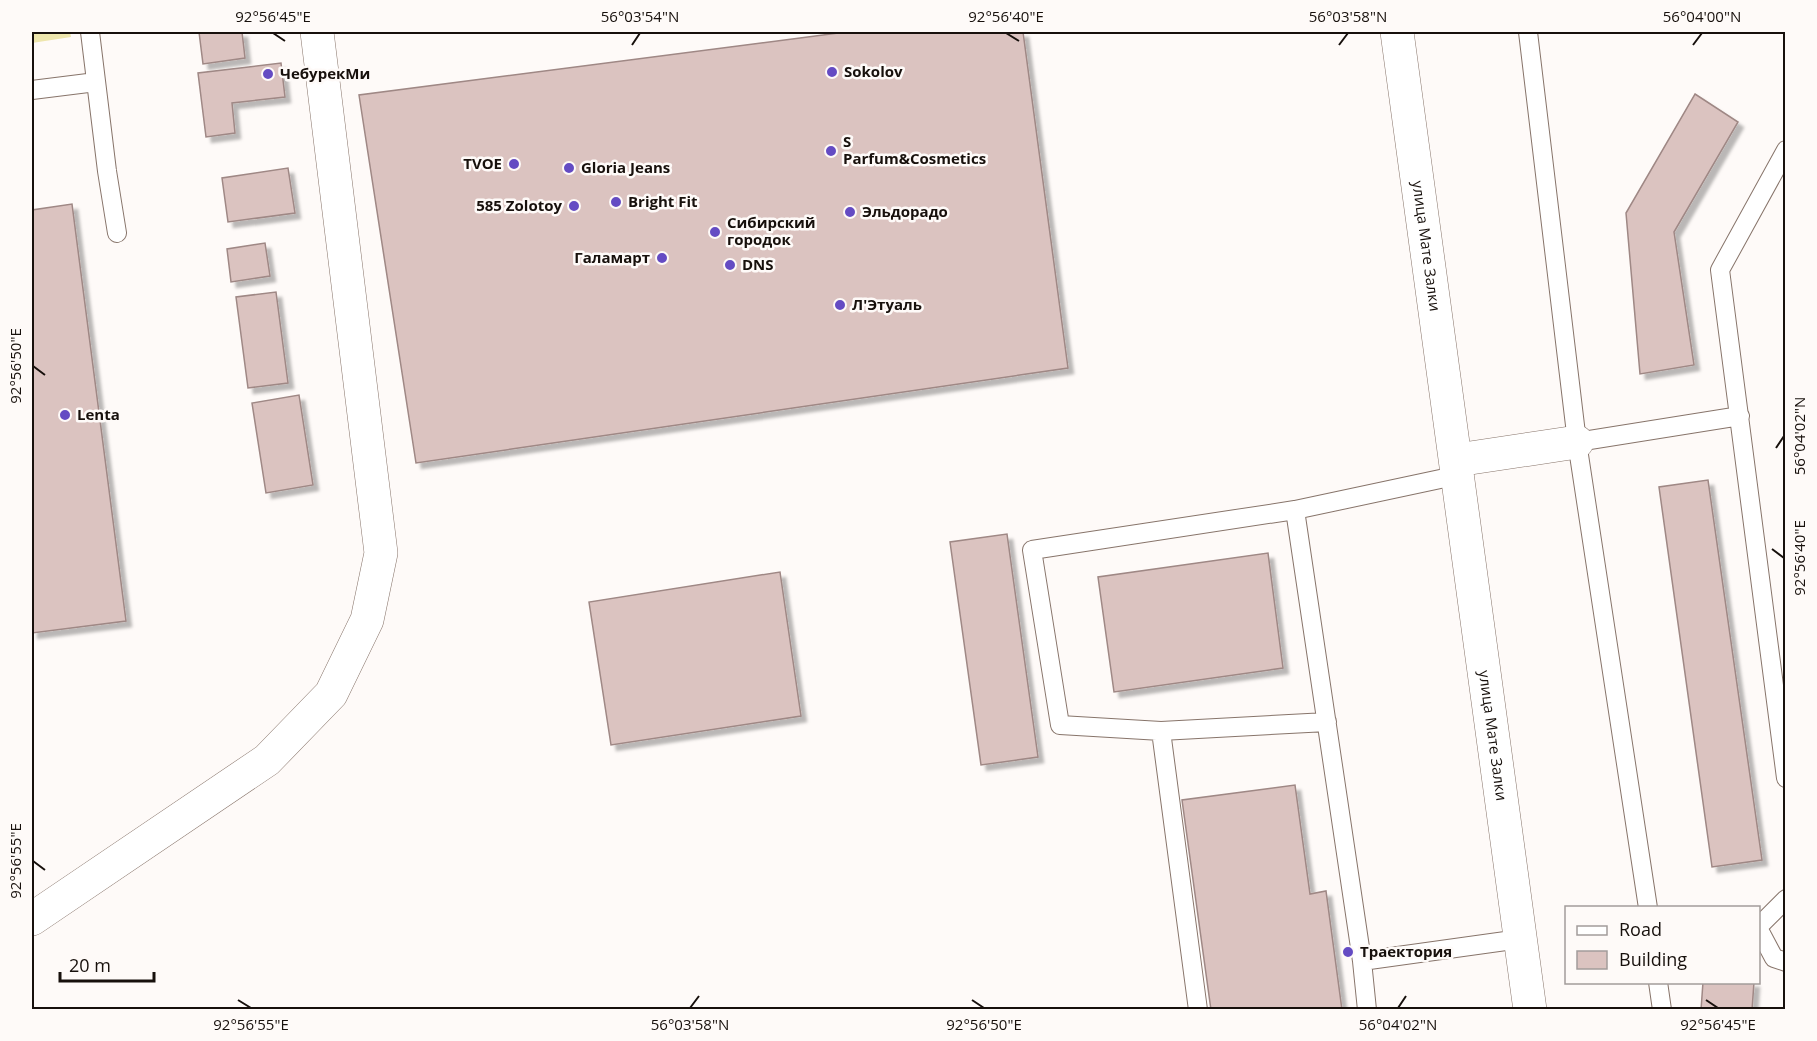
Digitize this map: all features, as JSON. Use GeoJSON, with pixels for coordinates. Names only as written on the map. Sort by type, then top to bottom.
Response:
{"type":"FeatureCollection","features":[{"type":"Feature","properties":{"kind":"street"},"geometry":{"type":"LineString","coordinates":[[32,919],[267,760],[331,694],[367,620],[381,553],[317,32]]}},
{"type":"Feature","properties":{"kind":"street","name":"улица Мате Залки"},"geometry":{"type":"LineString","coordinates":[[1397,32],[1458,467],[1530,1010]]}},
{"type":"Feature","properties":{"kind":"street"},"geometry":{"type":"LineString","coordinates":[[1458,467],[1577,442]]}},
{"type":"Feature","properties":{"kind":"lane"},"geometry":{"type":"LineString","coordinates":[[90,32],[117,233]]}},
{"type":"Feature","properties":{"kind":"lane"},"geometry":{"type":"LineString","coordinates":[[1528,32],[1577,442],[1648,906]]}},
{"type":"Feature","properties":{"kind":"lane"},"geometry":{"type":"LineString","coordinates":[[32,90],[96,82]]}},
{"type":"Feature","properties":{"kind":"lane"},"geometry":{"type":"LineString","coordinates":[[1785,150],[1720,270],[1785,778]]}},
{"type":"Feature","properties":{"kind":"lane"},"geometry":{"type":"LineString","coordinates":[[1577,442],[1740,416]]}},
{"type":"Feature","properties":{"kind":"lane"},"geometry":{"type":"LineString","coordinates":[[1327,722],[1161,731],[1060,724],[1032,550],[1295,510],[1458,467]]}},
{"type":"Feature","properties":{"kind":"lane"},"geometry":{"type":"LineString","coordinates":[[1295,510],[1362,961],[1367,1010]]}},
{"type":"Feature","properties":{"kind":"lane"},"geometry":{"type":"LineString","coordinates":[[1161,731],[1198,1010]]}},
{"type":"Feature","properties":{"kind":"lane"},"geometry":{"type":"LineString","coordinates":[[1760,925],[1785,898]]}},
{"type":"Feature","properties":{"kind":"lane"},"geometry":{"type":"LineString","coordinates":[[1760,931],[1774,958],[1785,962]]}},
{"type":"Feature","properties":{"kind":"lane"},"geometry":{"type":"LineString","coordinates":[[1362,961],[1520,939]]}},
{"type":"Feature","properties":{"kind":"lane"},"geometry":{"type":"LineString","coordinates":[[1659,984],[1662,1010]]}},
{"type":"Feature","properties":{"kind":"shaded area"},"geometry":{"type":"Polygon","coordinates":[[[32,32],[70,32],[71,37],[32,43],[32,32]]]}},
{"type":"Feature","properties":{"kind":"building"},"geometry":{"type":"Polygon","coordinates":[[[199,32],[242,32],[245,58],[203,64],[199,32]]]}},
{"type":"Feature","properties":{"kind":"building","name":"Сибирский городок"},"geometry":{"type":"Polygon","coordinates":[[[846,32],[1023,32],[1068,368],[416,463],[359,95],[846,32]]]}},
{"type":"Feature","properties":{"kind":"building"},"geometry":{"type":"Polygon","coordinates":[[[281,63],[285,97],[232,103],[235,133],[206,137],[198,73],[281,63]]]}},
{"type":"Feature","properties":{"kind":"building"},"geometry":{"type":"Polygon","coordinates":[[[1695,94],[1738,122],[1674,232],[1694,365],[1640,374],[1626,213],[1695,94]]]}},
{"type":"Feature","properties":{"kind":"building"},"geometry":{"type":"Polygon","coordinates":[[[288,168],[295,213],[228,222],[222,178],[288,168]]]}},
{"type":"Feature","properties":{"kind":"building","name":"Lenta"},"geometry":{"type":"Polygon","coordinates":[[[72,204],[126,621],[32,633],[32,210],[72,204]]]}},
{"type":"Feature","properties":{"kind":"building"},"geometry":{"type":"Polygon","coordinates":[[[265,243],[270,276],[231,282],[227,249],[265,243]]]}},
{"type":"Feature","properties":{"kind":"building"},"geometry":{"type":"Polygon","coordinates":[[[276,292],[288,383],[248,388],[236,297],[276,292]]]}},
{"type":"Feature","properties":{"kind":"building"},"geometry":{"type":"Polygon","coordinates":[[[299,395],[313,485],[266,493],[252,403],[299,395]]]}},
{"type":"Feature","properties":{"kind":"building"},"geometry":{"type":"Polygon","coordinates":[[[1708,480],[1762,860],[1712,867],[1659,487],[1708,480]]]}},
{"type":"Feature","properties":{"kind":"building"},"geometry":{"type":"Polygon","coordinates":[[[1007,534],[1038,757],[981,765],[950,542],[1007,534]]]}},
{"type":"Feature","properties":{"kind":"building"},"geometry":{"type":"Polygon","coordinates":[[[1268,553],[1283,668],[1114,692],[1098,577],[1268,553]]]}},
{"type":"Feature","properties":{"kind":"building"},"geometry":{"type":"Polygon","coordinates":[[[780,572],[801,716],[611,745],[589,602],[780,572]]]}},
{"type":"Feature","properties":{"kind":"building"},"geometry":{"type":"Polygon","coordinates":[[[1295,785],[1310,894],[1326,891],[1342,1010],[1211,1010],[1182,800],[1295,785]]]}},
{"type":"Feature","properties":{"kind":"building"},"geometry":{"type":"Polygon","coordinates":[[[1703,984],[1754,984],[1752,1010],[1701,1010],[1703,984]]]}},
{"type":"Feature","properties":{"kind":"place","name":"Sokolov"},"geometry":{"type":"Point","coordinates":[832,72]}},
{"type":"Feature","properties":{"kind":"place","name":"ЧебурекМи"},"geometry":{"type":"Point","coordinates":[268,74]}},
{"type":"Feature","properties":{"kind":"place","name":"S Parfum&Cosmetics"},"geometry":{"type":"Point","coordinates":[831,151]}},
{"type":"Feature","properties":{"kind":"place","name":"TVOE"},"geometry":{"type":"Point","coordinates":[514,164]}},
{"type":"Feature","properties":{"kind":"place","name":"Gloria Jeans"},"geometry":{"type":"Point","coordinates":[569,168]}},
{"type":"Feature","properties":{"kind":"place","name":"Bright Fit"},"geometry":{"type":"Point","coordinates":[616,202]}},
{"type":"Feature","properties":{"kind":"place","name":"585 Zolotoy"},"geometry":{"type":"Point","coordinates":[574,206]}},
{"type":"Feature","properties":{"kind":"place","name":"Эльдорадо"},"geometry":{"type":"Point","coordinates":[850,212]}},
{"type":"Feature","properties":{"kind":"place","name":"Сибирский городок"},"geometry":{"type":"Point","coordinates":[715,232]}},
{"type":"Feature","properties":{"kind":"place","name":"Галамарт"},"geometry":{"type":"Point","coordinates":[662,258]}},
{"type":"Feature","properties":{"kind":"place","name":"DNS"},"geometry":{"type":"Point","coordinates":[730,265]}},
{"type":"Feature","properties":{"kind":"place","name":"Л'Этуаль"},"geometry":{"type":"Point","coordinates":[840,305]}},
{"type":"Feature","properties":{"kind":"place","name":"Lenta"},"geometry":{"type":"Point","coordinates":[65,415]}},
{"type":"Feature","properties":{"kind":"place","name":"Траектория"},"geometry":{"type":"Point","coordinates":[1348,952]}}]}
